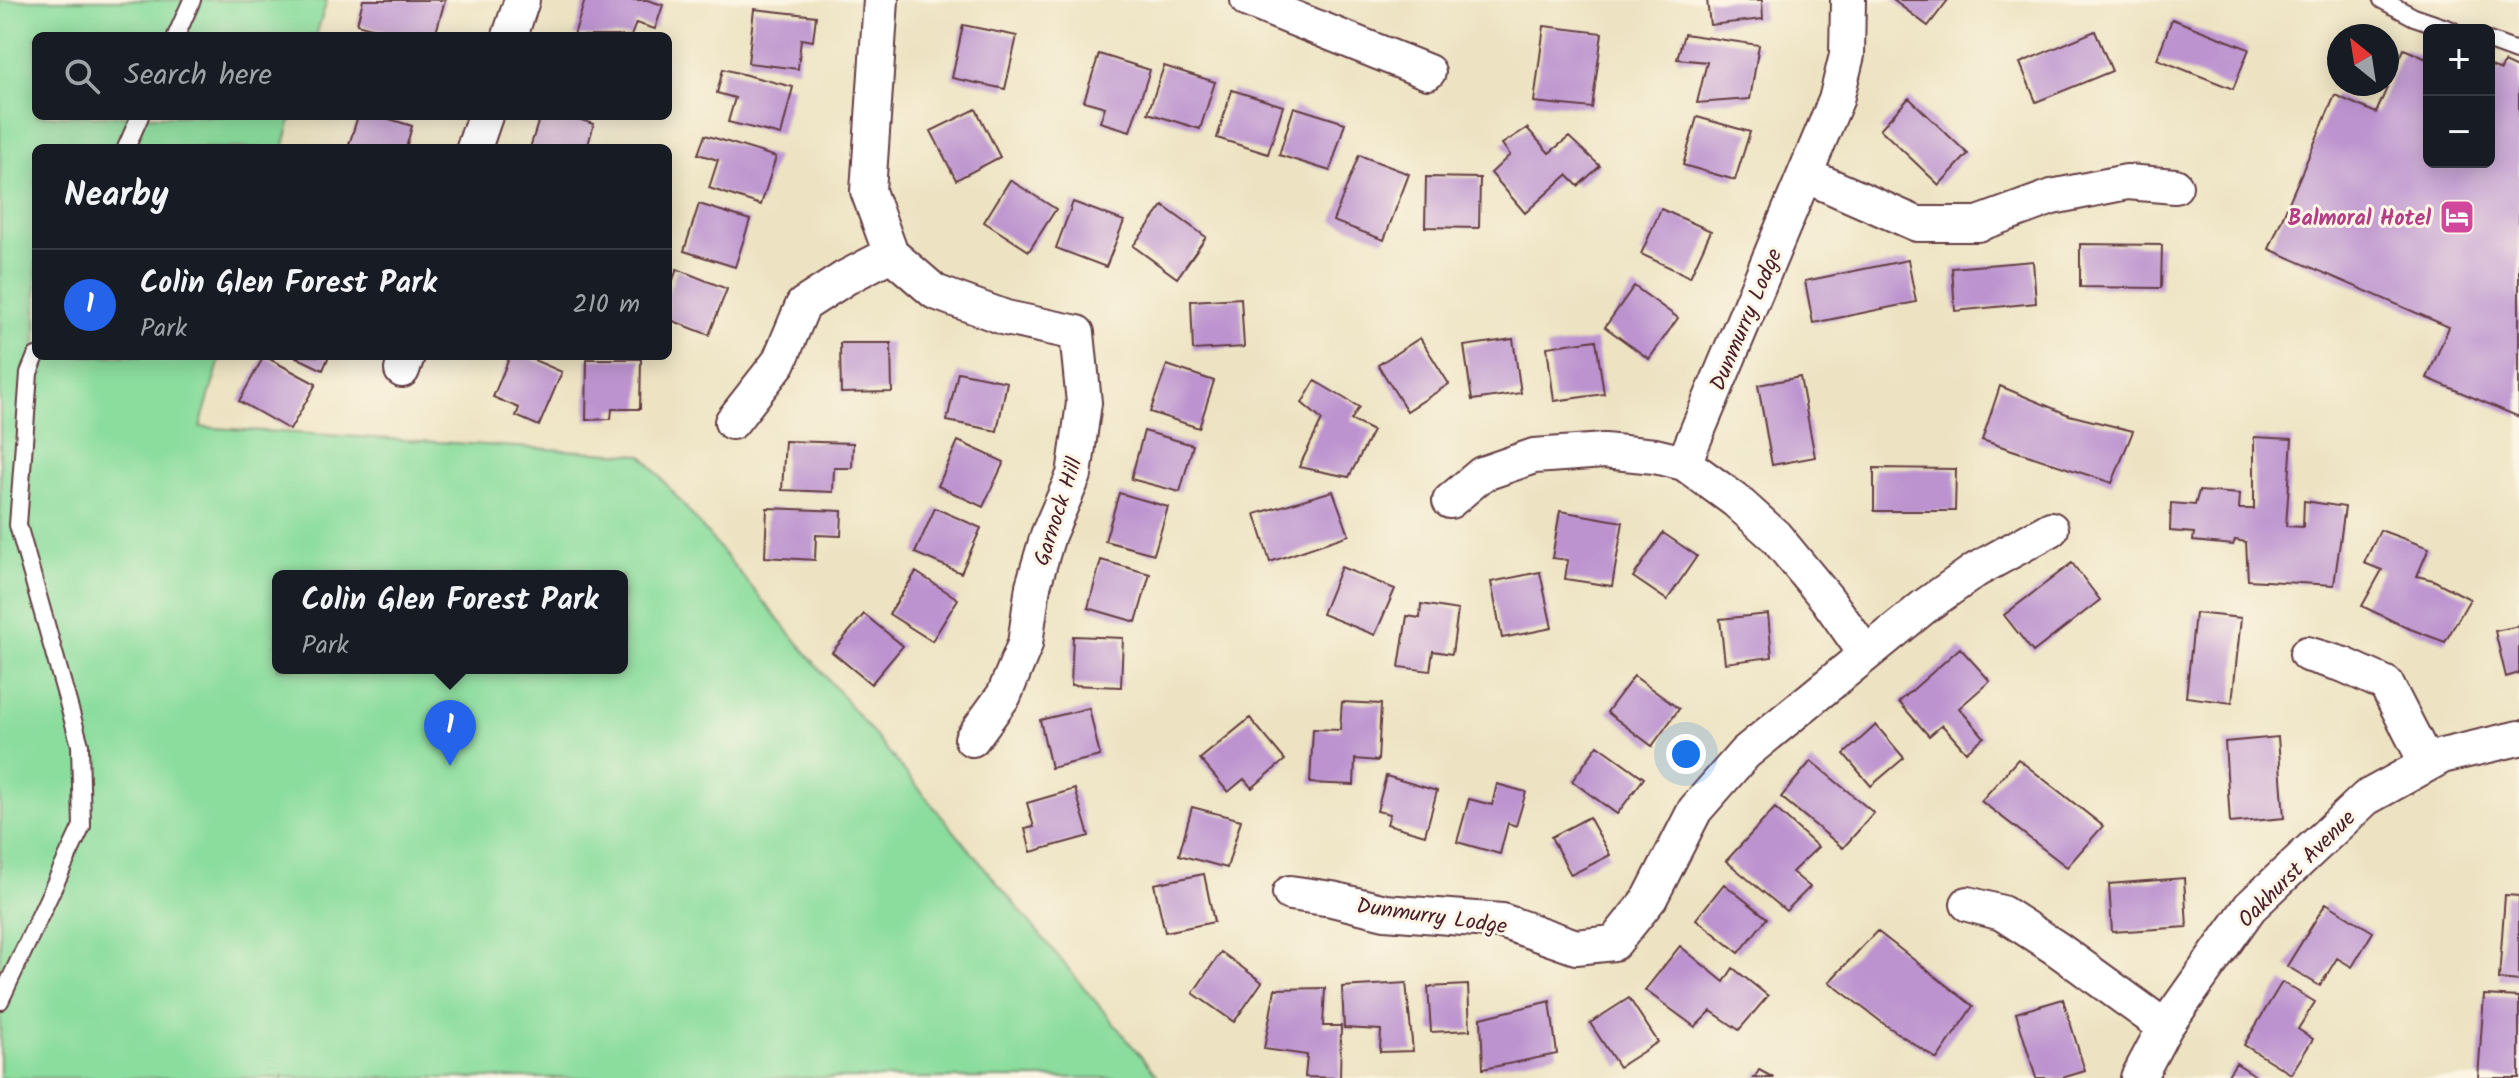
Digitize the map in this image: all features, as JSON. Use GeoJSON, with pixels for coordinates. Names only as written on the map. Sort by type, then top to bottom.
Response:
{"type":"FeatureCollection","features":[{"type":"Feature","properties":{"kind":"street"},"geometry":{"type":"LineString","coordinates":[[511,32],[522,0]]}},
{"type":"Feature","properties":{"kind":"street","name":"Garnock Hill"},"geometry":{"type":"LineString","coordinates":[[881,0],[868,191],[891,254],[935,292],[1006,318],[1077,333],[1084,403],[1074,475],[1048,535],[1033,586],[1025,644],[1004,695],[972,739]]}},
{"type":"Feature","properties":{"kind":"street"},"geometry":{"type":"LineString","coordinates":[[1248,0],[1428,72]]}},
{"type":"Feature","properties":{"kind":"street","name":"Dunmurry Lodge"},"geometry":{"type":"LineString","coordinates":[[1684,463],[1836,100],[1847,55],[1848,0]]}},
{"type":"Feature","properties":{"kind":"street"},"geometry":{"type":"LineString","coordinates":[[475,144],[484,120]]}},
{"type":"Feature","properties":{"kind":"street"},"geometry":{"type":"LineString","coordinates":[[1805,175],[1917,224],[1978,224],[2052,197],[2127,182],[2175,186]]}},
{"type":"Feature","properties":{"kind":"street"},"geometry":{"type":"LineString","coordinates":[[732,422],[779,362],[803,305],[891,254]]}},
{"type":"Feature","properties":{"kind":"street"},"geometry":{"type":"LineString","coordinates":[[1450,501],[1482,474],[1534,456],[1604,451],[1655,456],[1684,463],[1735,500],[1775,536],[1827,599],[1866,654]]}},
{"type":"Feature","properties":{"kind":"street","name":"Dunmurry Lodge"},"geometry":{"type":"LineString","coordinates":[[1290,893],[1385,912],[1502,921],[1576,947],[1614,943],[1650,898],[1695,810],[1745,753],[1925,606],[1976,570],[2051,529]]}},
{"type":"Feature","properties":{"kind":"street"},"geometry":{"type":"LineString","coordinates":[[2307,654],[2344,665],[2386,684],[2427,764]]}},
{"type":"Feature","properties":{"kind":"street","name":"Oakhurst Avenue"},"geometry":{"type":"LineString","coordinates":[[2138,1078],[2165,1027],[2250,907],[2366,798],[2442,756],[2519,738]]}},
{"type":"Feature","properties":{"kind":"street"},"geometry":{"type":"LineString","coordinates":[[1968,904],[2002,913],[2165,1027]]}},
{"type":"Feature","properties":{"kind":"lane"},"geometry":{"type":"LineString","coordinates":[[178,32],[192,0]]}},
{"type":"Feature","properties":{"kind":"lane"},"geometry":{"type":"LineString","coordinates":[[2382,0],[2434,24]]}},
{"type":"Feature","properties":{"kind":"lane"},"geometry":{"type":"LineString","coordinates":[[2495,43],[2519,52]]}},
{"type":"Feature","properties":{"kind":"lane"},"geometry":{"type":"LineString","coordinates":[[128,144],[138,120]]}},
{"type":"Feature","properties":{"kind":"lane"},"geometry":{"type":"LineString","coordinates":[[0,1001],[82,826],[80,745],[18,525],[29,373],[34,360]]}},
{"type":"Feature","properties":{"kind":"green space"},"geometry":{"type":"Polygon","coordinates":[[[0,0],[327,0],[317,32],[32,32],[32,120],[291,120],[284,144],[32,144],[32,360],[220,360],[200,427],[642,455],[1159,1078],[0,1078],[0,0]]]}},
{"type":"Feature","properties":{"kind":"building"},"geometry":{"type":"Polygon","coordinates":[[[363,0],[445,0],[436,32],[386,32],[357,24],[363,0]]]}},
{"type":"Feature","properties":{"kind":"building"},"geometry":{"type":"Polygon","coordinates":[[[585,0],[647,0],[663,5],[655,29],[636,23],[633,32],[575,32],[585,0]]]}},
{"type":"Feature","properties":{"kind":"building"},"geometry":{"type":"Polygon","coordinates":[[[1707,0],[1762,0],[1763,19],[1710,25],[1707,0]]]}},
{"type":"Feature","properties":{"kind":"building"},"geometry":{"type":"Polygon","coordinates":[[[1893,0],[1948,0],[1928,26],[1893,0]]]}},
{"type":"Feature","properties":{"kind":"building"},"geometry":{"type":"Polygon","coordinates":[[[754,9],[816,16],[813,41],[801,39],[798,69],[748,63],[754,9]]]}},
{"type":"Feature","properties":{"kind":"building"},"geometry":{"type":"Polygon","coordinates":[[[2172,19],[2249,49],[2233,89],[2157,59],[2172,19]]]}},
{"type":"Feature","properties":{"kind":"building"},"geometry":{"type":"Polygon","coordinates":[[[963,25],[1017,36],[1005,89],[952,78],[963,25]]]}},
{"type":"Feature","properties":{"kind":"building"},"geometry":{"type":"Polygon","coordinates":[[[1544,26],[1602,33],[1592,108],[1534,102],[1544,26]]]}},
{"type":"Feature","properties":{"kind":"building"},"geometry":{"type":"Polygon","coordinates":[[[2095,31],[2112,71],[2036,102],[2020,63],[2095,31]]]}},
{"type":"Feature","properties":{"kind":"building"},"geometry":{"type":"Polygon","coordinates":[[[1684,34],[1759,45],[1750,99],[1697,103],[1707,62],[1677,59],[1684,34]]]}},
{"type":"Feature","properties":{"kind":"building"},"geometry":{"type":"Polygon","coordinates":[[[2404,49],[2423,57],[2423,168],[2495,168],[2495,68],[2501,70],[2504,62],[2519,69],[2519,417],[2427,378],[2449,327],[2269,249],[2335,96],[2376,113],[2383,96],[2399,96],[2399,60],[2404,49]]]}},
{"type":"Feature","properties":{"kind":"building"},"geometry":{"type":"Polygon","coordinates":[[[1099,54],[1150,70],[1130,131],[1100,122],[1105,107],[1084,101],[1099,54]]]}},
{"type":"Feature","properties":{"kind":"building"},"geometry":{"type":"Polygon","coordinates":[[[1164,66],[1215,82],[1200,129],[1148,113],[1164,66]]]}},
{"type":"Feature","properties":{"kind":"building"},"geometry":{"type":"Polygon","coordinates":[[[723,69],[793,87],[781,135],[728,122],[735,98],[717,93],[723,69]]]}},
{"type":"Feature","properties":{"kind":"building"},"geometry":{"type":"Polygon","coordinates":[[[1232,90],[1283,106],[1268,154],[1217,138],[1232,90]]]}},
{"type":"Feature","properties":{"kind":"building"},"geometry":{"type":"Polygon","coordinates":[[[1909,98],[1968,154],[1939,185],[1880,129],[1909,98]]]}},
{"type":"Feature","properties":{"kind":"building"},"geometry":{"type":"Polygon","coordinates":[[[1294,107],[1345,123],[1330,171],[1279,155],[1294,107]]]}},
{"type":"Feature","properties":{"kind":"building"},"geometry":{"type":"Polygon","coordinates":[[[976,109],[1000,157],[956,180],[931,131],[976,109]]]}},
{"type":"Feature","properties":{"kind":"building"},"geometry":{"type":"Polygon","coordinates":[[[1697,117],[1750,132],[1735,180],[1683,165],[1697,117]]]}},
{"type":"Feature","properties":{"kind":"building"},"geometry":{"type":"Polygon","coordinates":[[[357,120],[393,120],[412,126],[407,144],[349,144],[357,120]]]}},
{"type":"Feature","properties":{"kind":"building"},"geometry":{"type":"Polygon","coordinates":[[[539,120],[581,120],[594,124],[588,144],[531,144],[539,120]]]}},
{"type":"Feature","properties":{"kind":"building"},"geometry":{"type":"Polygon","coordinates":[[[1527,128],[1549,153],[1569,137],[1600,166],[1578,186],[1567,175],[1525,213],[1491,173],[1510,155],[1502,144],[1527,128]]]}},
{"type":"Feature","properties":{"kind":"building"},"geometry":{"type":"Polygon","coordinates":[[[705,135],[776,157],[761,205],[709,188],[718,160],[698,154],[705,135]]]}},
{"type":"Feature","properties":{"kind":"building"},"geometry":{"type":"Polygon","coordinates":[[[1359,155],[1409,174],[1384,240],[1333,221],[1359,155]]]}},
{"type":"Feature","properties":{"kind":"building"},"geometry":{"type":"Polygon","coordinates":[[[1426,177],[1480,178],[1479,228],[1425,227],[1426,177]]]}},
{"type":"Feature","properties":{"kind":"building"},"geometry":{"type":"Polygon","coordinates":[[[1010,180],[1056,209],[1029,251],[984,222],[1010,180]]]}},
{"type":"Feature","properties":{"kind":"building"},"geometry":{"type":"Polygon","coordinates":[[[1073,202],[1124,221],[1106,267],[1056,248],[1073,202]]]}},
{"type":"Feature","properties":{"kind":"building"},"geometry":{"type":"Polygon","coordinates":[[[699,204],[750,220],[735,267],[684,251],[699,204]]]}},
{"type":"Feature","properties":{"kind":"building"},"geometry":{"type":"Polygon","coordinates":[[[1163,206],[1206,237],[1177,278],[1133,246],[1163,206]]]}},
{"type":"Feature","properties":{"kind":"building"},"geometry":{"type":"Polygon","coordinates":[[[1661,209],[1711,231],[1690,277],[1641,254],[1661,209]]]}},
{"type":"Feature","properties":{"kind":"building"},"geometry":{"type":"Polygon","coordinates":[[[2080,244],[2162,245],[2161,288],[2080,287],[2080,244]]]}},
{"type":"Feature","properties":{"kind":"building"},"geometry":{"type":"Polygon","coordinates":[[[1908,260],[1916,302],[1813,323],[1805,281],[1908,260]]]}},
{"type":"Feature","properties":{"kind":"building"},"geometry":{"type":"Polygon","coordinates":[[[2033,261],[2036,303],[1955,311],[1952,268],[2033,261]]]}},
{"type":"Feature","properties":{"kind":"building"},"geometry":{"type":"Polygon","coordinates":[[[677,269],[727,289],[709,335],[672,321],[672,282],[677,269]]]}},
{"type":"Feature","properties":{"kind":"building"},"geometry":{"type":"Polygon","coordinates":[[[1634,286],[1678,318],[1649,359],[1605,327],[1634,286]]]}},
{"type":"Feature","properties":{"kind":"building"},"geometry":{"type":"Polygon","coordinates":[[[1241,298],[1244,347],[1193,350],[1191,301],[1241,298]]]}},
{"type":"Feature","properties":{"kind":"building"},"geometry":{"type":"Polygon","coordinates":[[[1420,338],[1449,384],[1407,411],[1378,365],[1420,338]]]}},
{"type":"Feature","properties":{"kind":"building"},"geometry":{"type":"Polygon","coordinates":[[[1513,339],[1521,393],[1472,400],[1464,346],[1513,339]]]}},
{"type":"Feature","properties":{"kind":"building"},"geometry":{"type":"Polygon","coordinates":[[[1596,340],[1604,394],[1554,401],[1547,347],[1596,340]]]}},
{"type":"Feature","properties":{"kind":"building"},"geometry":{"type":"Polygon","coordinates":[[[840,343],[891,343],[892,392],[841,393],[840,343]]]}},
{"type":"Feature","properties":{"kind":"building"},"geometry":{"type":"Polygon","coordinates":[[[262,360],[271,360],[316,384],[290,430],[239,401],[262,360]]]}},
{"type":"Feature","properties":{"kind":"building"},"geometry":{"type":"Polygon","coordinates":[[[302,360],[327,360],[323,370],[302,360]]]}},
{"type":"Feature","properties":{"kind":"building"},"geometry":{"type":"Polygon","coordinates":[[[508,360],[534,360],[562,372],[539,426],[516,416],[519,408],[493,397],[508,360]]]}},
{"type":"Feature","properties":{"kind":"building"},"geometry":{"type":"Polygon","coordinates":[[[587,360],[641,360],[640,409],[612,409],[611,419],[586,420],[587,360]]]}},
{"type":"Feature","properties":{"kind":"building"},"geometry":{"type":"Polygon","coordinates":[[[1167,365],[1214,381],[1199,428],[1150,412],[1167,365]]]}},
{"type":"Feature","properties":{"kind":"building"},"geometry":{"type":"Polygon","coordinates":[[[958,372],[1007,382],[997,431],[947,421],[958,372]]]}},
{"type":"Feature","properties":{"kind":"building"},"geometry":{"type":"Polygon","coordinates":[[[1800,377],[1815,457],[1772,465],[1758,385],[1800,377]]]}},
{"type":"Feature","properties":{"kind":"building"},"geometry":{"type":"Polygon","coordinates":[[[1315,381],[1359,407],[1351,420],[1373,431],[1349,477],[1299,467],[1322,420],[1302,403],[1315,381]]]}},
{"type":"Feature","properties":{"kind":"building"},"geometry":{"type":"Polygon","coordinates":[[[2000,386],[2069,415],[2133,431],[2112,483],[1982,440],[2000,386]]]}},
{"type":"Feature","properties":{"kind":"building"},"geometry":{"type":"Polygon","coordinates":[[[1144,431],[1193,445],[1180,492],[1131,479],[1144,431]]]}},
{"type":"Feature","properties":{"kind":"building"},"geometry":{"type":"Polygon","coordinates":[[[2254,437],[2292,439],[2286,526],[2303,527],[2304,501],[2345,507],[2334,585],[2248,580],[2246,542],[2235,540],[2233,545],[2193,541],[2194,533],[2170,531],[2171,503],[2195,505],[2199,491],[2240,494],[2239,509],[2254,509],[2254,437]]]}},
{"type":"Feature","properties":{"kind":"building"},"geometry":{"type":"Polygon","coordinates":[[[785,441],[853,443],[852,468],[834,468],[833,492],[782,490],[785,441]]]}},
{"type":"Feature","properties":{"kind":"building"},"geometry":{"type":"Polygon","coordinates":[[[958,441],[1004,462],[983,507],[938,486],[958,441]]]}},
{"type":"Feature","properties":{"kind":"building"},"geometry":{"type":"Polygon","coordinates":[[[1874,468],[1956,469],[1955,511],[1874,511],[1874,468]]]}},
{"type":"Feature","properties":{"kind":"building"},"geometry":{"type":"Polygon","coordinates":[[[1333,491],[1349,535],[1270,562],[1255,514],[1333,491]]]}},
{"type":"Feature","properties":{"kind":"building"},"geometry":{"type":"Polygon","coordinates":[[[1119,493],[1168,507],[1154,554],[1105,541],[1119,493]]]}},
{"type":"Feature","properties":{"kind":"building"},"geometry":{"type":"Polygon","coordinates":[[[767,508],[842,511],[841,536],[816,535],[815,560],[765,557],[767,508]]]}},
{"type":"Feature","properties":{"kind":"building"},"geometry":{"type":"Polygon","coordinates":[[[935,508],[981,528],[961,573],[915,553],[935,508]]]}},
{"type":"Feature","properties":{"kind":"building"},"geometry":{"type":"Polygon","coordinates":[[[1560,511],[1623,522],[1612,586],[1565,579],[1568,560],[1552,558],[1560,511]]]}},
{"type":"Feature","properties":{"kind":"building"},"geometry":{"type":"Polygon","coordinates":[[[2380,530],[2429,548],[2417,576],[2433,580],[2470,599],[2445,642],[2362,606],[2382,570],[2364,563],[2380,530]]]}},
{"type":"Feature","properties":{"kind":"building"},"geometry":{"type":"Polygon","coordinates":[[[1663,533],[1697,556],[1667,600],[1633,577],[1663,533]]]}},
{"type":"Feature","properties":{"kind":"building"},"geometry":{"type":"Polygon","coordinates":[[[1101,560],[1150,574],[1136,622],[1088,608],[1101,560]]]}},
{"type":"Feature","properties":{"kind":"building"},"geometry":{"type":"Polygon","coordinates":[[[2072,563],[2100,600],[2033,652],[2004,615],[2072,563]]]}},
{"type":"Feature","properties":{"kind":"building"},"geometry":{"type":"Polygon","coordinates":[[[1341,567],[1395,589],[1375,635],[1322,614],[1341,567]]]}},
{"type":"Feature","properties":{"kind":"building"},"geometry":{"type":"Polygon","coordinates":[[[916,572],[958,599],[932,641],[889,614],[916,572]]]}},
{"type":"Feature","properties":{"kind":"building"},"geometry":{"type":"Polygon","coordinates":[[[1540,572],[1552,628],[1502,638],[1491,582],[1540,572]]]}},
{"type":"Feature","properties":{"kind":"building"},"geometry":{"type":"Polygon","coordinates":[[[1421,604],[1458,610],[1452,654],[1433,651],[1430,671],[1399,667],[1407,616],[1420,618],[1421,604]]]}},
{"type":"Feature","properties":{"kind":"building"},"geometry":{"type":"Polygon","coordinates":[[[2195,613],[2241,618],[2232,703],[2186,697],[2195,613]]]}},
{"type":"Feature","properties":{"kind":"building"},"geometry":{"type":"Polygon","coordinates":[[[864,614],[903,646],[871,684],[832,652],[864,614]]]}},
{"type":"Feature","properties":{"kind":"building"},"geometry":{"type":"Polygon","coordinates":[[[1768,614],[1772,657],[1725,663],[1720,619],[1768,614]]]}},
{"type":"Feature","properties":{"kind":"building"},"geometry":{"type":"Polygon","coordinates":[[[2519,626],[2519,673],[2506,677],[2495,631],[2519,626]]]}},
{"type":"Feature","properties":{"kind":"building"},"geometry":{"type":"Polygon","coordinates":[[[1073,636],[1123,638],[1121,687],[1071,685],[1073,636]]]}},
{"type":"Feature","properties":{"kind":"building"},"geometry":{"type":"Polygon","coordinates":[[[1960,648],[1990,681],[1959,708],[1984,737],[1966,752],[1942,725],[1929,736],[1899,702],[1960,648]]]}},
{"type":"Feature","properties":{"kind":"building"},"geometry":{"type":"Polygon","coordinates":[[[1634,676],[1679,709],[1652,746],[1607,712],[1634,676]]]}},
{"type":"Feature","properties":{"kind":"building"},"geometry":{"type":"Polygon","coordinates":[[[1342,702],[1381,704],[1378,761],[1355,759],[1354,785],[1310,783],[1313,729],[1340,730],[1342,702]]]}},
{"type":"Feature","properties":{"kind":"building"},"geometry":{"type":"Polygon","coordinates":[[[1089,708],[1100,756],[1051,768],[1040,720],[1089,708]]]}},
{"type":"Feature","properties":{"kind":"building"},"geometry":{"type":"Polygon","coordinates":[[[1250,718],[1285,760],[1252,788],[1244,779],[1228,792],[1200,759],[1250,718]]]}},
{"type":"Feature","properties":{"kind":"building"},"geometry":{"type":"Polygon","coordinates":[[[1876,725],[1904,758],[1871,786],[1844,754],[1876,725]]]}},
{"type":"Feature","properties":{"kind":"building"},"geometry":{"type":"Polygon","coordinates":[[[2278,737],[2284,818],[2230,823],[2225,742],[2278,737]]]}},
{"type":"Feature","properties":{"kind":"building"},"geometry":{"type":"Polygon","coordinates":[[[1598,745],[1644,778],[1617,814],[1572,781],[1598,745]]]}},
{"type":"Feature","properties":{"kind":"building"},"geometry":{"type":"Polygon","coordinates":[[[2018,759],[2103,826],[2067,867],[1981,801],[2018,759]]]}},
{"type":"Feature","properties":{"kind":"building"},"geometry":{"type":"Polygon","coordinates":[[[1811,761],[1874,813],[1843,848],[1781,797],[1811,761]]]}},
{"type":"Feature","properties":{"kind":"building"},"geometry":{"type":"Polygon","coordinates":[[[1386,776],[1437,791],[1425,835],[1387,824],[1390,814],[1377,811],[1386,776]]]}},
{"type":"Feature","properties":{"kind":"building"},"geometry":{"type":"Polygon","coordinates":[[[1497,784],[1526,792],[1516,826],[1508,823],[1500,854],[1457,842],[1469,799],[1492,805],[1497,784]]]}},
{"type":"Feature","properties":{"kind":"building"},"geometry":{"type":"Polygon","coordinates":[[[1075,789],[1089,836],[1031,852],[1025,829],[1034,827],[1027,803],[1075,789]]]}},
{"type":"Feature","properties":{"kind":"building"},"geometry":{"type":"Polygon","coordinates":[[[1192,807],[1241,820],[1227,868],[1179,855],[1192,807]]]}},
{"type":"Feature","properties":{"kind":"building"},"geometry":{"type":"Polygon","coordinates":[[[1775,808],[1818,847],[1792,872],[1810,887],[1786,911],[1726,861],[1775,808]]]}},
{"type":"Feature","properties":{"kind":"building"},"geometry":{"type":"Polygon","coordinates":[[[1589,817],[1610,855],[1571,875],[1551,837],[1589,817]]]}},
{"type":"Feature","properties":{"kind":"building"},"geometry":{"type":"Polygon","coordinates":[[[1204,874],[1214,922],[1165,932],[1154,884],[1204,874]]]}},
{"type":"Feature","properties":{"kind":"building"},"geometry":{"type":"Polygon","coordinates":[[[2184,878],[2187,927],[2112,932],[2109,884],[2184,878]]]}},
{"type":"Feature","properties":{"kind":"building"},"geometry":{"type":"Polygon","coordinates":[[[1724,884],[1767,918],[1739,953],[1696,919],[1724,884]]]}},
{"type":"Feature","properties":{"kind":"building"},"geometry":{"type":"Polygon","coordinates":[[[2505,895],[2519,896],[2519,981],[2499,979],[2505,895]]]}},
{"type":"Feature","properties":{"kind":"building"},"geometry":{"type":"Polygon","coordinates":[[[2326,903],[2373,932],[2352,967],[2337,958],[2320,986],[2287,966],[2326,903]]]}},
{"type":"Feature","properties":{"kind":"building"},"geometry":{"type":"Polygon","coordinates":[[[1877,931],[1973,1006],[1937,1059],[1829,982],[1877,931]]]}},
{"type":"Feature","properties":{"kind":"building"},"geometry":{"type":"Polygon","coordinates":[[[1680,946],[1724,982],[1733,968],[1768,996],[1739,1030],[1711,1011],[1695,1027],[1645,990],[1680,946]]]}},
{"type":"Feature","properties":{"kind":"building"},"geometry":{"type":"Polygon","coordinates":[[[1221,952],[1262,982],[1234,1022],[1193,993],[1221,952]]]}},
{"type":"Feature","properties":{"kind":"building"},"geometry":{"type":"Polygon","coordinates":[[[2282,982],[2315,1002],[2298,1029],[2313,1039],[2291,1074],[2244,1045],[2282,982]]]}},
{"type":"Feature","properties":{"kind":"building"},"geometry":{"type":"Polygon","coordinates":[[[1406,983],[1413,1051],[1380,1052],[1381,1030],[1344,1028],[1342,987],[1406,983]]]}},
{"type":"Feature","properties":{"kind":"building"},"geometry":{"type":"Polygon","coordinates":[[[1468,985],[1470,1030],[1431,1032],[1428,987],[1468,985]]]}},
{"type":"Feature","properties":{"kind":"building"},"geometry":{"type":"Polygon","coordinates":[[[1325,988],[1323,1026],[1341,1026],[1340,1078],[1305,1077],[1307,1055],[1264,1049],[1275,989],[1325,988]]]}},
{"type":"Feature","properties":{"kind":"building"},"geometry":{"type":"Polygon","coordinates":[[[2484,995],[2519,997],[2519,1078],[2478,1078],[2484,995]]]}},
{"type":"Feature","properties":{"kind":"building"},"geometry":{"type":"Polygon","coordinates":[[[1629,998],[1658,1042],[1619,1067],[1590,1023],[1629,998]]]}},
{"type":"Feature","properties":{"kind":"building"},"geometry":{"type":"Polygon","coordinates":[[[2063,999],[2085,1071],[2062,1078],[2036,1078],[2016,1013],[2063,999]]]}},
{"type":"Feature","properties":{"kind":"building"},"geometry":{"type":"Polygon","coordinates":[[[1550,1001],[1557,1054],[1483,1069],[1481,1018],[1550,1001]]]}},
{"type":"Feature","properties":{"kind":"building"},"geometry":{"type":"Polygon","coordinates":[[[2236,1063],[2259,1078],[2226,1078],[2236,1063]]]}},
{"type":"Feature","properties":{"kind":"building"},"geometry":{"type":"Polygon","coordinates":[[[1759,1070],[1774,1078],[1754,1078],[1759,1070]]]}},
{"type":"Feature","properties":{"kind":"place","name":"Balmoral Hotel"},"geometry":{"type":"Point","coordinates":[2457,217]}},
{"type":"Feature","properties":{"kind":"place","name":"Colin Glen Forest Park"},"geometry":{"type":"Point","coordinates":[450,766]}}]}
